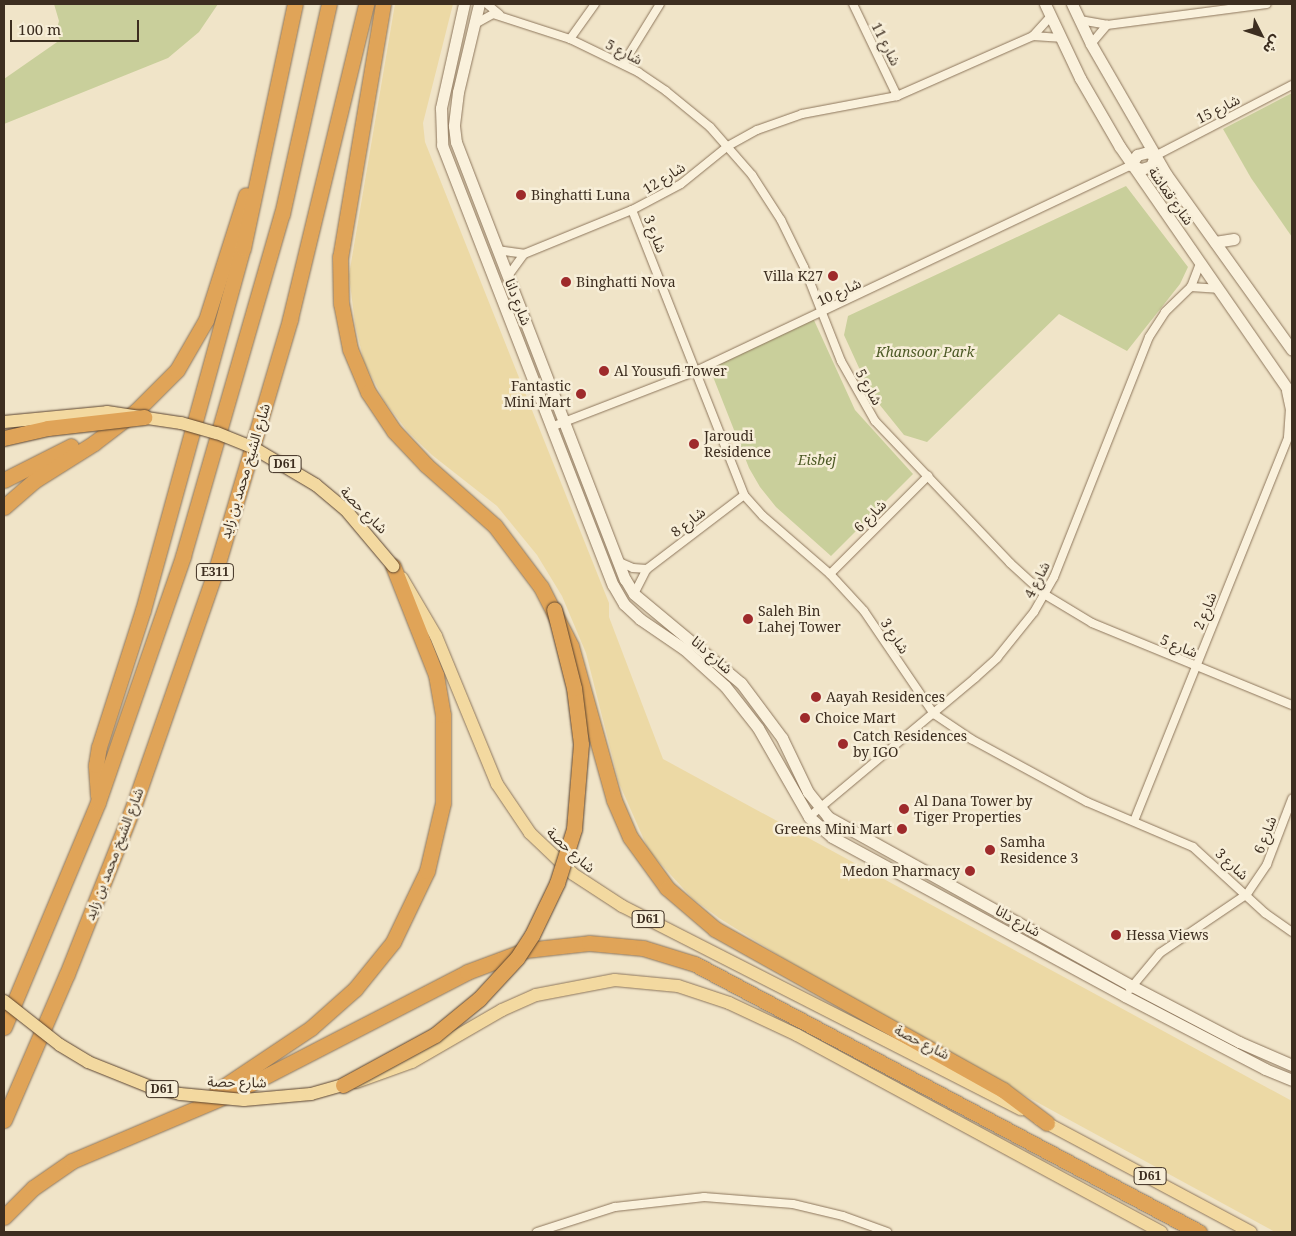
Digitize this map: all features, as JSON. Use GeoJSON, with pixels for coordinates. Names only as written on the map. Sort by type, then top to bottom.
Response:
{"type":"FeatureCollection","features":[{"type":"Feature","properties":{"kind":"highway"},"geometry":{"type":"LineString","coordinates":[[98,802],[96,765],[99,747],[143,610],[241,257],[295,4]]}},
{"type":"Feature","properties":{"kind":"highway","name":"E311"},"geometry":{"type":"LineString","coordinates":[[4,1027],[98,802],[183,556],[256,313],[296,152],[329,4]]}},
{"type":"Feature","properties":{"kind":"highway","name":"شارع الشيخ محمد بن زايد"},"geometry":{"type":"LineString","coordinates":[[4,1120],[67,974],[134,805],[215,573],[290,319],[366,4]]}},
{"type":"Feature","properties":{"kind":"highway"},"geometry":{"type":"LineString","coordinates":[[383,4],[341,249],[339,280],[344,326],[365,385],[394,431],[426,465],[495,526],[527,565],[554,609],[578,665],[614,800],[630,837],[667,888],[715,929],[1003,1090],[1047,1123]]}},
{"type":"Feature","properties":{"kind":"highway"},"geometry":{"type":"LineString","coordinates":[[4,507],[34,481],[120,423],[164,385],[198,338],[212,302],[267,130]]}},
{"type":"Feature","properties":{"kind":"highway"},"geometry":{"type":"LineString","coordinates":[[4,438],[48,428],[144,416]]}},
{"type":"Feature","properties":{"kind":"highway"},"geometry":{"type":"LineString","coordinates":[[4,480],[120,423]]}},
{"type":"Feature","properties":{"kind":"highway"},"geometry":{"type":"LineString","coordinates":[[186,1112],[311,1028],[355,989],[393,942],[427,870],[443,803],[443,715],[436,675],[394,566]]}},
{"type":"Feature","properties":{"kind":"highway"},"geometry":{"type":"LineString","coordinates":[[343,1085],[435,1035],[479,999],[517,958],[553,892],[574,829],[581,773],[578,716],[554,609]]}},
{"type":"Feature","properties":{"kind":"highway"},"geometry":{"type":"LineString","coordinates":[[4,1217],[34,1188],[72,1161],[235,1092],[496,959],[558,945],[616,944],[670,955],[720,976],[1199,1232]]}},
{"type":"Feature","properties":{"kind":"main road","name":"شارع حصة"},"geometry":{"type":"LineString","coordinates":[[4,422],[87,412],[144,416],[217,433],[285,464],[345,509],[394,566],[436,636],[497,784],[530,833],[572,874],[622,906],[1047,1123],[1251,1232]]}},
{"type":"Feature","properties":{"kind":"main road","name":"شارع حصة"},"geometry":{"type":"LineString","coordinates":[[4,1001],[33,1026],[88,1062],[148,1086],[180,1094],[244,1100],[311,1094],[403,1066],[518,1002],[553,990],[615,980],[656,982],[697,991],[797,1035],[1161,1232]]}},
{"type":"Feature","properties":{"kind":"street","name":"شارع دانا"},"geometry":{"type":"LineString","coordinates":[[464,4],[441,108],[442,145],[618,594],[640,619],[705,667],[742,706],[773,751],[809,817],[832,837],[1125,996],[1264,1069],[1292,1080]]}},
{"type":"Feature","properties":{"kind":"street","name":"شارع دانا"},"geometry":{"type":"LineString","coordinates":[[479,4],[458,92],[454,126],[461,158],[619,562],[634,594],[741,683],[782,738],[819,809],[840,824],[1132,986],[1239,1042],[1292,1065]]}},
{"type":"Feature","properties":{"kind":"street","name":"شارع 5"},"geometry":{"type":"LineString","coordinates":[[487,4],[501,15],[570,40],[623,64],[689,108],[728,146],[752,175],[781,220],[804,267],[821,314],[864,406],[887,435],[1010,563],[1044,594],[1092,624],[1292,705]]}},
{"type":"Feature","properties":{"kind":"street"},"geometry":{"type":"LineString","coordinates":[[570,40],[595,4]]}},
{"type":"Feature","properties":{"kind":"street"},"geometry":{"type":"LineString","coordinates":[[623,64],[660,4]]}},
{"type":"Feature","properties":{"kind":"street","name":"شارع 11"},"geometry":{"type":"LineString","coordinates":[[853,4],[897,96]]}},
{"type":"Feature","properties":{"kind":"street","name":"شارع قماشة"},"geometry":{"type":"LineString","coordinates":[[1044,4],[1060,38],[1131,165],[1292,394]]}},
{"type":"Feature","properties":{"kind":"street","name":"شارع قماشة"},"geometry":{"type":"LineString","coordinates":[[1072,4],[1092,44],[1155,156],[1292,350]]}},
{"type":"Feature","properties":{"kind":"street"},"geometry":{"type":"LineString","coordinates":[[1080,20],[1107,25],[1267,4]]}},
{"type":"Feature","properties":{"kind":"street"},"geometry":{"type":"LineString","coordinates":[[474,25],[486,15],[501,15]]}},
{"type":"Feature","properties":{"kind":"street"},"geometry":{"type":"LineString","coordinates":[[1034,36],[1050,17]]}},
{"type":"Feature","properties":{"kind":"street"},"geometry":{"type":"LineString","coordinates":[[1092,44],[1107,25]]}},
{"type":"Feature","properties":{"kind":"street"},"geometry":{"type":"LineString","coordinates":[[1034,36],[1060,38]]}},
{"type":"Feature","properties":{"kind":"street","name":"شارع 12"},"geometry":{"type":"LineString","coordinates":[[524,254],[632,210],[681,184],[728,146],[757,130],[802,114],[897,96],[1034,36]]}},
{"type":"Feature","properties":{"kind":"street","name":"شارع 15"},"geometry":{"type":"LineString","coordinates":[[1155,156],[1292,85]]}},
{"type":"Feature","properties":{"kind":"street"},"geometry":{"type":"LineString","coordinates":[[1131,165],[1137,169],[1148,168],[1155,156]]}},
{"type":"Feature","properties":{"kind":"street","name":"شارع 10"},"geometry":{"type":"LineString","coordinates":[[551,427],[696,371],[821,314],[1131,165]]}},
{"type":"Feature","properties":{"kind":"street","name":"شارع 3"},"geometry":{"type":"LineString","coordinates":[[632,210],[744,495],[763,516],[830,574],[864,611],[934,714],[971,739],[1087,802],[1194,847],[1247,894],[1265,913],[1292,932]]}},
{"type":"Feature","properties":{"kind":"street"},"geometry":{"type":"LineString","coordinates":[[1215,242],[1234,239]]}},
{"type":"Feature","properties":{"kind":"street"},"geometry":{"type":"LineString","coordinates":[[497,250],[524,254],[508,276]]}},
{"type":"Feature","properties":{"kind":"street","name":"شارع 4"},"geometry":{"type":"LineString","coordinates":[[809,817],[934,714],[997,658],[1034,612],[1044,594],[1149,337],[1165,312],[1191,287],[1200,264]]}},
{"type":"Feature","properties":{"kind":"street"},"geometry":{"type":"LineString","coordinates":[[1191,287],[1217,288]]}},
{"type":"Feature","properties":{"kind":"street","name":"شارع 2"},"geometry":{"type":"LineString","coordinates":[[1134,821],[1290,435],[1290,410],[1284,383]]}},
{"type":"Feature","properties":{"kind":"street","name":"شارع 6"},"geometry":{"type":"LineString","coordinates":[[830,574],[928,476]]}},
{"type":"Feature","properties":{"kind":"street","name":"شارع 8"},"geometry":{"type":"LineString","coordinates":[[634,594],[647,569],[744,495]]}},
{"type":"Feature","properties":{"kind":"street"},"geometry":{"type":"LineString","coordinates":[[619,562],[633,568],[647,569]]}},
{"type":"Feature","properties":{"kind":"street","name":"شارع 6"},"geometry":{"type":"LineString","coordinates":[[1125,996],[1164,950],[1247,894],[1267,864],[1292,799]]}},
{"type":"Feature","properties":{"kind":"street"},"geometry":{"type":"LineString","coordinates":[[1284,818],[1292,822]]}},
{"type":"Feature","properties":{"kind":"street"},"geometry":{"type":"LineString","coordinates":[[537,1232],[615,1207],[704,1197],[794,1204],[843,1216],[887,1232]]}},
{"type":"Feature","properties":{"kind":"green space"},"geometry":{"type":"Polygon","coordinates":[[[54,4],[218,4],[199,32],[168,58],[4,124],[4,79],[60,40],[56,32],[59,21],[54,4]]]}},
{"type":"Feature","properties":{"kind":"green space"},"geometry":{"type":"Polygon","coordinates":[[[1292,93],[1292,237],[1251,178],[1223,129],[1292,93]]]}},
{"type":"Feature","properties":{"kind":"green space","name":"Khansoor Park"},"geometry":{"type":"Polygon","coordinates":[[[1126,186],[1188,267],[1180,284],[1127,351],[1059,314],[927,442],[904,435],[871,394],[844,335],[848,316],[1126,186]]]}},
{"type":"Feature","properties":{"kind":"green space","name":"Eisbej"},"geometry":{"type":"Polygon","coordinates":[[[813,318],[855,410],[913,474],[831,556],[776,507],[760,487],[749,468],[708,364],[813,318]]]}},
{"type":"Feature","properties":{"kind":"sand"},"geometry":{"type":"Polygon","coordinates":[[[395,4],[453,4],[423,123],[425,142],[609,603],[609,617],[663,759],[1292,1101],[1292,1232],[1275,1232],[903,1029],[801,969],[719,918],[692,898],[649,851],[619,783],[586,653],[562,596],[537,555],[497,506],[432,455],[408,432],[385,402],[364,362],[355,324],[349,275],[395,4]]]}},
{"type":"Feature","properties":{"kind":"place","name":"Binghatti Luna"},"geometry":{"type":"Point","coordinates":[521,195]}},
{"type":"Feature","properties":{"kind":"place","name":"Villa K27"},"geometry":{"type":"Point","coordinates":[833,276]}},
{"type":"Feature","properties":{"kind":"place","name":"Binghatti Nova"},"geometry":{"type":"Point","coordinates":[566,282]}},
{"type":"Feature","properties":{"kind":"place","name":"Al Yousufi Tower"},"geometry":{"type":"Point","coordinates":[604,371]}},
{"type":"Feature","properties":{"kind":"place","name":"Fantastic Mini Mart"},"geometry":{"type":"Point","coordinates":[581,394]}},
{"type":"Feature","properties":{"kind":"place","name":"Jaroudi Residence"},"geometry":{"type":"Point","coordinates":[694,444]}},
{"type":"Feature","properties":{"kind":"place","name":"Saleh Bin Lahej Tower"},"geometry":{"type":"Point","coordinates":[748,619]}},
{"type":"Feature","properties":{"kind":"place","name":"Aayah Residences"},"geometry":{"type":"Point","coordinates":[816,697]}},
{"type":"Feature","properties":{"kind":"place","name":"Choice Mart"},"geometry":{"type":"Point","coordinates":[805,718]}},
{"type":"Feature","properties":{"kind":"place","name":"Catch Residences by IGO"},"geometry":{"type":"Point","coordinates":[843,744]}},
{"type":"Feature","properties":{"kind":"place","name":"Al Dana Tower by Tiger Properties"},"geometry":{"type":"Point","coordinates":[904,809]}},
{"type":"Feature","properties":{"kind":"place","name":"Greens Mini Mart"},"geometry":{"type":"Point","coordinates":[902,829]}},
{"type":"Feature","properties":{"kind":"place","name":"Samha Residence 3"},"geometry":{"type":"Point","coordinates":[990,850]}},
{"type":"Feature","properties":{"kind":"place","name":"Medon Pharmacy"},"geometry":{"type":"Point","coordinates":[970,871]}},
{"type":"Feature","properties":{"kind":"place","name":"Hessa Views"},"geometry":{"type":"Point","coordinates":[1116,935]}}]}
